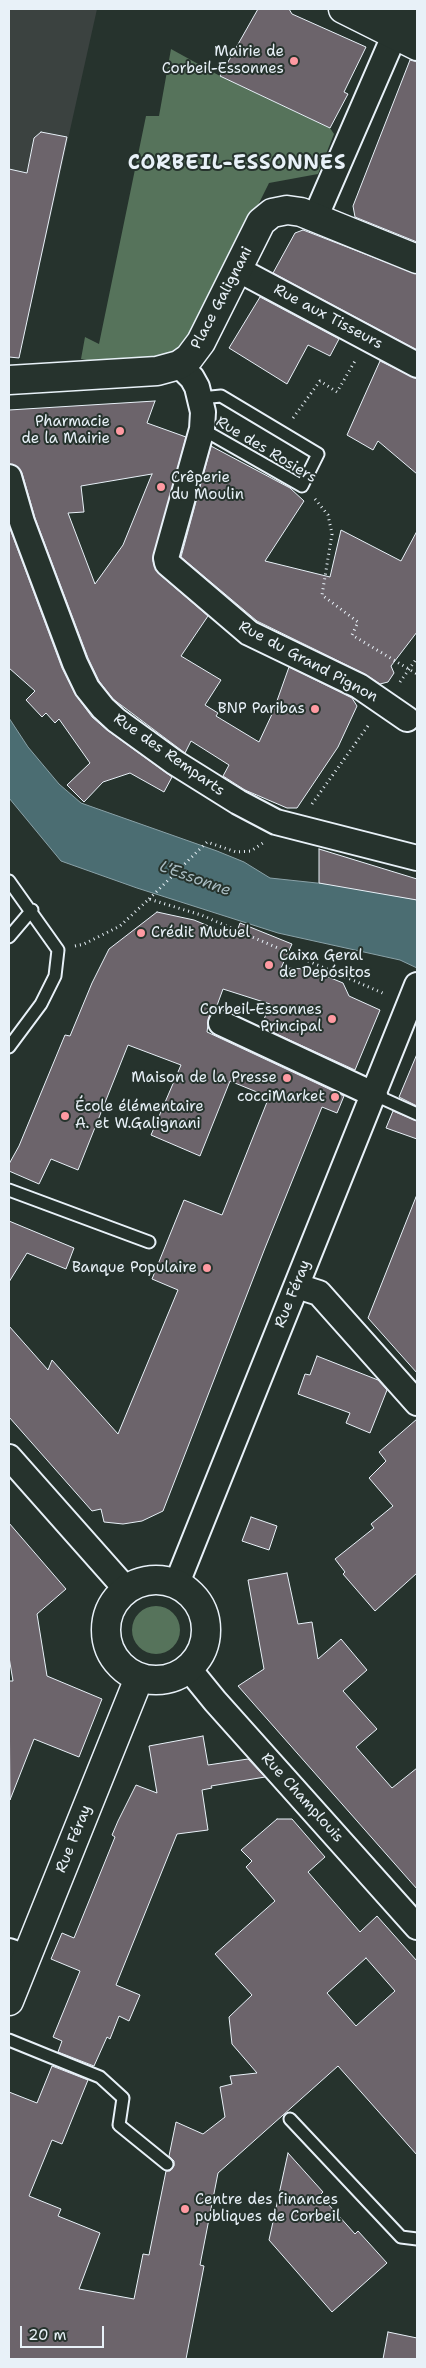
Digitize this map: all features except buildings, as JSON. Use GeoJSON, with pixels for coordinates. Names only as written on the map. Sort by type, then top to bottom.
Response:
{"type":"FeatureCollection","features":[{"type":"Feature","properties":{"kind":"main road"},"geometry":{"type":"LineString","coordinates":[[343,9],[406,41]]}},
{"type":"Feature","properties":{"kind":"main road"},"geometry":{"type":"LineString","coordinates":[[386,9],[417,20]]}},
{"type":"Feature","properties":{"kind":"main road","name":"Place Galignani"},"geometry":{"type":"LineString","coordinates":[[9,380],[157,371],[180,365],[189,358],[201,342],[239,270],[261,222],[272,213],[287,210],[301,212],[417,259]]}},
{"type":"Feature","properties":{"kind":"main road"},"geometry":{"type":"LineString","coordinates":[[151,1580],[177,1584],[189,1591],[199,1602],[205,1616],[207,1630],[204,1644],[198,1658],[188,1669],[165,1680],[139,1678],[125,1670],[114,1659],[108,1645],[105,1629],[108,1614],[115,1600],[126,1589],[151,1580]]}},
{"type":"Feature","properties":{"kind":"main road","name":"Rue Féray"},"geometry":{"type":"LineString","coordinates":[[9,2001],[17,1954],[139,1678]]}},
{"type":"Feature","properties":{"kind":"street"},"geometry":{"type":"LineString","coordinates":[[315,218],[406,41]]}},
{"type":"Feature","properties":{"kind":"street","name":"Rue aux Tisseurs"},"geometry":{"type":"LineString","coordinates":[[239,270],[417,365]]}},
{"type":"Feature","properties":{"kind":"street","name":"Rue du Grand Pignon"},"geometry":{"type":"LineString","coordinates":[[180,365],[192,378],[201,398],[202,428],[166,558],[169,568],[248,633],[359,686],[407,719]]}},
{"type":"Feature","properties":{"kind":"street","name":"Rue des Remparts"},"geometry":{"type":"LineString","coordinates":[[9,477],[19,514],[75,663],[94,698],[116,720],[174,762],[238,802],[286,824],[417,858]]}},
{"type":"Feature","properties":{"kind":"street","name":"Rue Féray"},"geometry":{"type":"LineString","coordinates":[[177,1584],[375,1094],[413,995]]}},
{"type":"Feature","properties":{"kind":"street"},"geometry":{"type":"LineString","coordinates":[[221,1023],[375,1094]]}},
{"type":"Feature","properties":{"kind":"street"},"geometry":{"type":"LineString","coordinates":[[297,1286],[319,1293],[417,1403]]}},
{"type":"Feature","properties":{"kind":"street"},"geometry":{"type":"LineString","coordinates":[[9,1457],[126,1589]]}},
{"type":"Feature","properties":{"kind":"street","name":"Rue Champlouis"},"geometry":{"type":"LineString","coordinates":[[188,1669],[214,1701],[409,1901],[417,1927]]}},
{"type":"Feature","properties":{"kind":"lane"},"geometry":{"type":"LineString","coordinates":[[201,398],[221,396],[318,454],[302,486]]}},
{"type":"Feature","properties":{"kind":"lane","name":"Rue des Rosiers"},"geometry":{"type":"LineString","coordinates":[[202,428],[302,486]]}},
{"type":"Feature","properties":{"kind":"lane"},"geometry":{"type":"LineString","coordinates":[[9,881],[32,910],[58,950],[55,976],[41,1004],[9,1047]]}},
{"type":"Feature","properties":{"kind":"lane"},"geometry":{"type":"LineString","coordinates":[[9,937],[32,910]]}},
{"type":"Feature","properties":{"kind":"lane"},"geometry":{"type":"LineString","coordinates":[[375,1094],[417,1114]]}},
{"type":"Feature","properties":{"kind":"lane"},"geometry":{"type":"LineString","coordinates":[[9,1190],[149,1242]]}},
{"type":"Feature","properties":{"kind":"lane"},"geometry":{"type":"LineString","coordinates":[[9,2040],[100,2077],[123,2098],[119,2125],[167,2164]]}},
{"type":"Feature","properties":{"kind":"lane"},"geometry":{"type":"LineString","coordinates":[[290,2119],[401,2237],[417,2239]]}},
{"type":"Feature","properties":{"kind":"path"},"geometry":{"type":"LineString","coordinates":[[283,432],[320,381],[337,392],[368,338]]}},
{"type":"Feature","properties":{"kind":"path","name":"Rue des Rosiers"},"geometry":{"type":"LineString","coordinates":[[302,486],[318,501],[328,515],[332,534],[322,595],[358,622],[352,635],[410,668],[417,674]]}},
{"type":"Feature","properties":{"kind":"path"},"geometry":{"type":"LineString","coordinates":[[58,950],[84,944],[120,926],[207,842],[236,852],[251,851],[260,847],[286,824],[384,703],[417,658]]}},
{"type":"Feature","properties":{"kind":"path"},"geometry":{"type":"LineString","coordinates":[[149,899],[201,915],[413,995]]}},
{"type":"Feature","properties":{"kind":"shaded area"},"geometry":{"type":"Polygon","coordinates":[[[9,9],[97,9],[24,336],[9,342],[9,9]]]}},
{"type":"Feature","properties":{"kind":"green space"},"geometry":{"type":"Polygon","coordinates":[[[171,49],[220,76],[330,128],[334,134],[318,174],[269,183],[190,342],[157,359],[116,365],[81,359],[85,337],[99,344],[146,116],[159,116],[171,49]]]}},
{"type":"Feature","properties":{"kind":"green space"},"geometry":{"type":"Polygon","coordinates":[[[151,1606],[161,1606],[173,1613],[180,1625],[180,1635],[173,1647],[161,1654],[151,1654],[143,1650],[136,1643],[132,1635],[132,1625],[136,1617],[143,1610],[151,1606]]]}},
{"type":"Feature","properties":{"kind":"water","name":"L'Essonne"},"geometry":{"type":"Polygon","coordinates":[[[9,718],[28,747],[59,784],[81,803],[217,851],[244,862],[270,878],[345,886],[417,900],[417,968],[400,960],[278,933],[137,888],[61,861],[9,798],[9,718]]]}},
{"type":"Feature","properties":{"kind":"place","name":"Mairie de Corbeil-Essonnes"},"geometry":{"type":"Point","coordinates":[294,61]}},
{"type":"Feature","properties":{"kind":"place","name":"Pharmacie de la Mairie"},"geometry":{"type":"Point","coordinates":[120,431]}},
{"type":"Feature","properties":{"kind":"place","name":"Crêperie du Moulin"},"geometry":{"type":"Point","coordinates":[161,487]}},
{"type":"Feature","properties":{"kind":"place","name":"BNP Paribas"},"geometry":{"type":"Point","coordinates":[315,709]}},
{"type":"Feature","properties":{"kind":"place","name":"Crédit Mutuel"},"geometry":{"type":"Point","coordinates":[141,933]}},
{"type":"Feature","properties":{"kind":"place","name":"Caixa Geral de Depósitos"},"geometry":{"type":"Point","coordinates":[269,965]}},
{"type":"Feature","properties":{"kind":"place","name":"Corbeil-Essonnes Principal"},"geometry":{"type":"Point","coordinates":[332,1019]}},
{"type":"Feature","properties":{"kind":"place","name":"Maison de la Presse"},"geometry":{"type":"Point","coordinates":[287,1078]}},
{"type":"Feature","properties":{"kind":"place","name":"cocciMarket"},"geometry":{"type":"Point","coordinates":[335,1097]}},
{"type":"Feature","properties":{"kind":"place","name":"École élémentaire A. et W.Galignani"},"geometry":{"type":"Point","coordinates":[65,1116]}},
{"type":"Feature","properties":{"kind":"place","name":"Banque Populaire"},"geometry":{"type":"Point","coordinates":[207,1268]}},
{"type":"Feature","properties":{"kind":"place","name":"Centre des finances publiques de Corbeil"},"geometry":{"type":"Point","coordinates":[185,2209]}},
{"type":"Feature","properties":{"kind":"district","name":"CORBEIL-ESSONNES"},"geometry":{"type":"Point","coordinates":[237,164]}}]}
